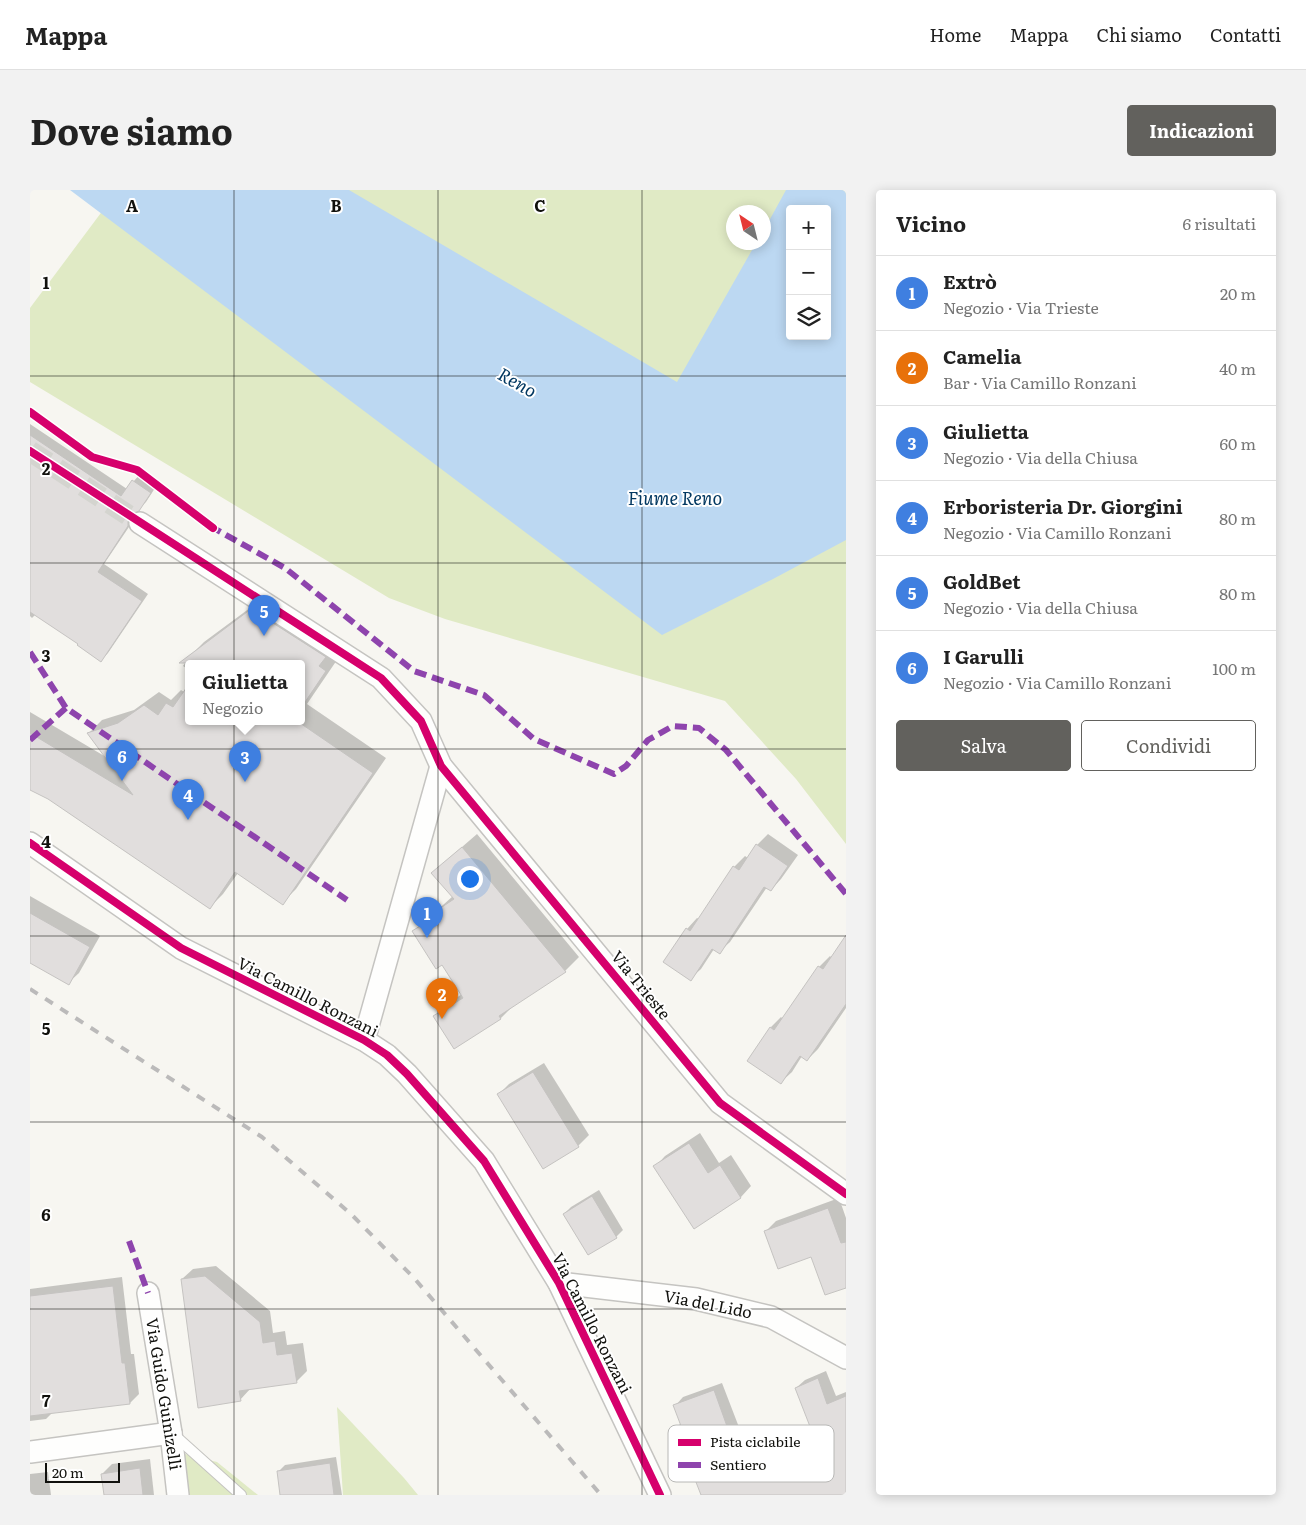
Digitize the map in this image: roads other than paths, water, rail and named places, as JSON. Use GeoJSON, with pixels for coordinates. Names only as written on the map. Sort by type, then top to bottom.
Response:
{"type":"FeatureCollection","features":[{"type":"Feature","properties":{"kind":"street","name":"Via Trieste"},"geometry":{"type":"LineString","coordinates":[[140,523],[381,678],[421,721],[441,766],[720,1104],[846,1194]]}},
{"type":"Feature","properties":{"kind":"street"},"geometry":{"type":"LineString","coordinates":[[364,1040],[441,766]]}},
{"type":"Feature","properties":{"kind":"street","name":"Via Camillo Ronzani"},"geometry":{"type":"LineString","coordinates":[[30,843],[181,948],[364,1040],[387,1055],[407,1074],[484,1161],[560,1283],[660,1495]]}},
{"type":"Feature","properties":{"kind":"street","name":"Via del Lido"},"geometry":{"type":"LineString","coordinates":[[560,1283],[696,1299],[771,1317],[846,1358]]}},
{"type":"Feature","properties":{"kind":"street","name":"Via Guido Guinizelli"},"geometry":{"type":"LineString","coordinates":[[148,1293],[172,1433],[178,1495]]}},
{"type":"Feature","properties":{"kind":"street"},"geometry":{"type":"LineString","coordinates":[[30,1452],[172,1433]]}},
{"type":"Feature","properties":{"kind":"lane"},"geometry":{"type":"LineString","coordinates":[[172,1433],[241,1495]]}},
{"type":"Feature","properties":{"kind":"water","name":"Fiume Reno"},"geometry":{"type":"Polygon","coordinates":[[[70,190],[349,190],[677,382],[752,250],[771,250],[771,217],[786,190],[846,190],[846,540],[662,635],[70,190]]]}},
{"type":"Feature","properties":{"kind":"tunnel"},"geometry":{"type":"LineString","coordinates":[[30,451],[140,523]]}},
{"type":"Feature","properties":{"kind":"railway"},"geometry":{"type":"LineString","coordinates":[[30,989],[262,1137],[351,1214],[414,1278],[601,1495]]}},
{"type":"Feature","properties":{"kind":"place","name":"GoldBet"},"geometry":{"type":"Point","coordinates":[264,636]}},
{"type":"Feature","properties":{"kind":"place","name":"I Garulli"},"geometry":{"type":"Point","coordinates":[122,781]}},
{"type":"Feature","properties":{"kind":"place","name":"Giulietta"},"geometry":{"type":"Point","coordinates":[245,782]}},
{"type":"Feature","properties":{"kind":"place","name":"Erboristeria Dr. Giorgini"},"geometry":{"type":"Point","coordinates":[188,820]}},
{"type":"Feature","properties":{"kind":"place","name":"Extrò"},"geometry":{"type":"Point","coordinates":[427,938]}},
{"type":"Feature","properties":{"kind":"place","name":"Camelia"},"geometry":{"type":"Point","coordinates":[442,1019]}},
{"type":"Feature","properties":{"kind":"water label","name":"Reno"},"geometry":{"type":"Point","coordinates":[517,383]}}]}
